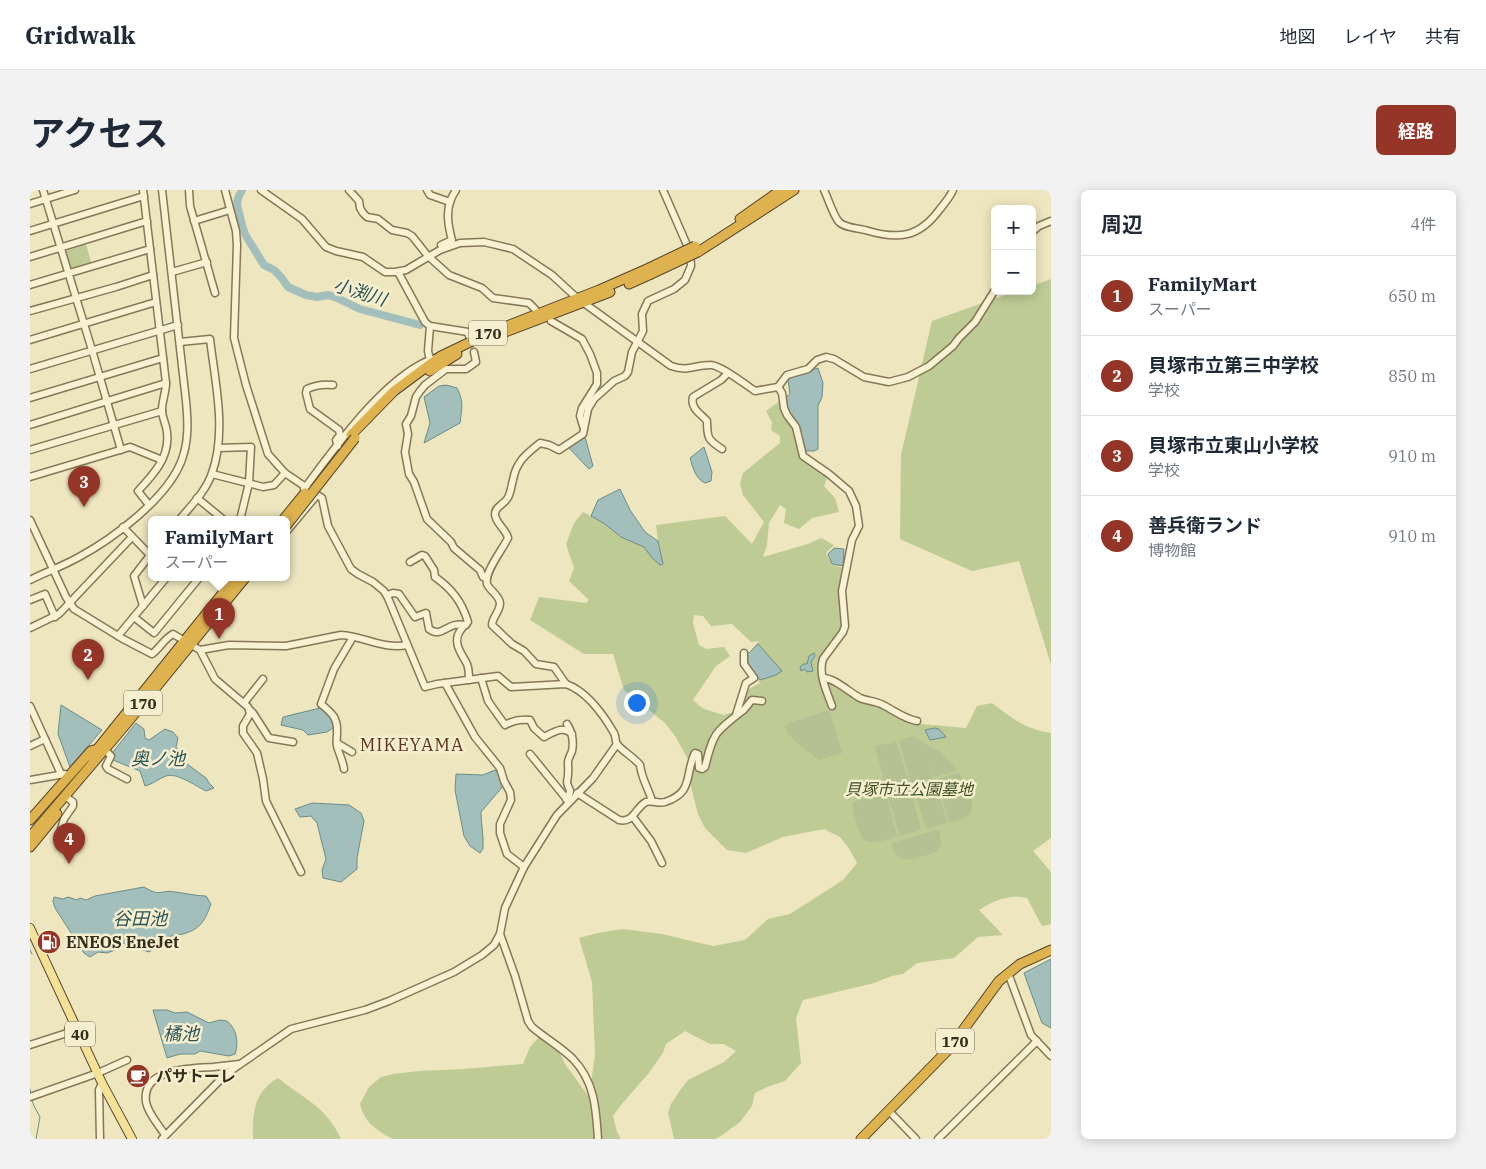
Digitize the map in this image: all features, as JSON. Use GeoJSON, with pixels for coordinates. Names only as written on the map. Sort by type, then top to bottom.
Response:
{"type":"FeatureCollection","features":[{"type":"Feature","properties":{"kind":"highway","name":"170"},"geometry":{"type":"LineString","coordinates":[[696,249],[781,190]]}},
{"type":"Feature","properties":{"kind":"highway","name":"170"},"geometry":{"type":"LineString","coordinates":[[290,521],[353,436],[398,394],[426,373],[459,352],[649,272],[696,249],[794,190]]}},
{"type":"Feature","properties":{"kind":"highway","name":"170"},"geometry":{"type":"LineString","coordinates":[[286,516],[353,436],[394,391],[441,356],[488,333],[581,300]]}},
{"type":"Feature","properties":{"kind":"highway","name":"170"},"geometry":{"type":"LineString","coordinates":[[34,824],[127,723],[233,581]]}},
{"type":"Feature","properties":{"kind":"highway","name":"170"},"geometry":{"type":"LineString","coordinates":[[30,837],[34,824],[188,642],[242,581]]}},
{"type":"Feature","properties":{"kind":"highway"},"geometry":{"type":"LineString","coordinates":[[30,847],[107,752],[127,723]]}},
{"type":"Feature","properties":{"kind":"highway"},"geometry":{"type":"LineString","coordinates":[[34,824],[71,772],[91,751],[98,748]]}},
{"type":"Feature","properties":{"kind":"highway","name":"170"},"geometry":{"type":"LineString","coordinates":[[861,1139],[950,1048],[992,990],[1008,973],[1027,960],[1051,950]]}},
{"type":"Feature","properties":{"kind":"main road","name":"40"},"geometry":{"type":"LineString","coordinates":[[30,928],[102,1084],[132,1139]]}},
{"type":"Feature","properties":{"kind":"street"},"geometry":{"type":"LineString","coordinates":[[43,190],[121,450]]}},
{"type":"Feature","properties":{"kind":"street"},"geometry":{"type":"LineString","coordinates":[[30,204],[74,190]]}},
{"type":"Feature","properties":{"kind":"street"},"geometry":{"type":"LineString","coordinates":[[30,580],[92,550],[123,527],[163,492],[182,461],[188,428],[162,190]]}},
{"type":"Feature","properties":{"kind":"street"},"geometry":{"type":"LineString","coordinates":[[189,190],[190,206],[215,293]]}},
{"type":"Feature","properties":{"kind":"street"},"geometry":{"type":"LineString","coordinates":[[225,190],[236,231],[237,245],[234,338],[268,454],[285,473],[322,498],[328,526],[351,569],[384,590],[425,687],[498,676],[511,687],[566,684],[580,690],[599,712],[615,736],[617,744],[640,765],[641,778],[648,787],[652,801]]}},
{"type":"Feature","properties":{"kind":"street"},"geometry":{"type":"LineString","coordinates":[[261,190],[302,219],[326,247],[364,257],[385,272],[406,270],[427,254],[452,240],[448,224],[450,202],[456,190]]}},
{"type":"Feature","properties":{"kind":"street"},"geometry":{"type":"LineString","coordinates":[[349,190],[359,201],[360,208],[367,217],[378,219],[392,230],[412,236],[427,254],[449,275],[482,288],[493,298],[529,303],[535,309]]}},
{"type":"Feature","properties":{"kind":"street"},"geometry":{"type":"LineString","coordinates":[[427,190],[430,195],[450,202]]}},
{"type":"Feature","properties":{"kind":"street"},"geometry":{"type":"LineString","coordinates":[[566,684],[554,667],[536,664],[524,651],[512,644],[492,625],[500,608],[500,600],[488,587],[487,578],[508,538],[507,532],[497,520],[495,514],[497,509],[507,500],[518,463],[527,453],[540,443],[559,450],[583,434],[588,409],[594,399],[614,381],[628,372],[632,352],[643,331],[642,314],[648,302],[680,286],[685,280],[691,266],[690,252],[663,190]]}},
{"type":"Feature","properties":{"kind":"street"},"geometry":{"type":"LineString","coordinates":[[824,190],[839,222],[887,236],[902,235],[925,227],[953,190]]}},
{"type":"Feature","properties":{"kind":"street"},"geometry":{"type":"LineString","coordinates":[[30,231],[143,193],[166,383],[162,410],[168,439],[167,449],[162,460],[153,475],[138,491],[149,505]]}},
{"type":"Feature","properties":{"kind":"street"},"geometry":{"type":"LineString","coordinates":[[194,221],[230,210]]}},
{"type":"Feature","properties":{"kind":"street"},"geometry":{"type":"LineString","coordinates":[[30,257],[147,221]]}},
{"type":"Feature","properties":{"kind":"street"},"geometry":{"type":"LineString","coordinates":[[1036,229],[1051,221]]}},
{"type":"Feature","properties":{"kind":"street"},"geometry":{"type":"LineString","coordinates":[[427,254],[469,242],[484,242],[513,249],[671,366],[680,369],[692,369],[711,365],[720,367],[755,391],[779,387],[787,374],[808,369],[817,360],[826,357],[834,359],[864,377],[880,381],[889,382],[917,373],[944,355],[972,326],[992,295]]}},
{"type":"Feature","properties":{"kind":"street"},"geometry":{"type":"LineString","coordinates":[[30,285],[150,249]]}},
{"type":"Feature","properties":{"kind":"street"},"geometry":{"type":"LineString","coordinates":[[172,272],[207,262]]}},
{"type":"Feature","properties":{"kind":"street"},"geometry":{"type":"LineString","coordinates":[[398,272],[421,317],[430,326],[468,332],[469,336]]}},
{"type":"Feature","properties":{"kind":"street"},"geometry":{"type":"LineString","coordinates":[[30,311],[153,275]]}},
{"type":"Feature","properties":{"kind":"street"},"geometry":{"type":"LineString","coordinates":[[30,340],[156,302]]}},
{"type":"Feature","properties":{"kind":"street"},"geometry":{"type":"LineString","coordinates":[[551,322],[582,339],[588,348],[597,373],[597,384],[582,408],[580,416],[584,429]]}},
{"type":"Feature","properties":{"kind":"street"},"geometry":{"type":"LineString","coordinates":[[30,369],[178,325]]}},
{"type":"Feature","properties":{"kind":"street"},"geometry":{"type":"LineString","coordinates":[[430,326],[428,351],[430,360]]}},
{"type":"Feature","properties":{"kind":"street"},"geometry":{"type":"LineString","coordinates":[[180,342],[210,339],[220,423],[218,448],[212,474],[185,516]]}},
{"type":"Feature","properties":{"kind":"street"},"geometry":{"type":"LineString","coordinates":[[474,352],[476,362],[472,366],[466,369],[446,369],[420,391],[406,424],[408,434],[405,452],[409,474],[414,482],[427,519],[454,548],[480,570],[483,577],[487,578]]}},
{"type":"Feature","properties":{"kind":"street"},"geometry":{"type":"LineString","coordinates":[[298,517],[291,511],[290,507],[374,402],[407,374],[430,360],[441,356]]}},
{"type":"Feature","properties":{"kind":"street"},"geometry":{"type":"LineString","coordinates":[[30,398],[163,358]]}},
{"type":"Feature","properties":{"kind":"street"},"geometry":{"type":"LineString","coordinates":[[722,449],[711,442],[707,431],[707,421],[692,403],[693,397],[698,392],[721,380],[728,374]]}},
{"type":"Feature","properties":{"kind":"street"},"geometry":{"type":"LineString","coordinates":[[30,425],[166,383]]}},
{"type":"Feature","properties":{"kind":"street"},"geometry":{"type":"LineString","coordinates":[[333,385],[326,384],[311,387],[307,389],[306,393],[310,409],[339,430],[340,435],[336,440],[338,446]]}},
{"type":"Feature","properties":{"kind":"street"},"geometry":{"type":"LineString","coordinates":[[778,386],[782,393],[787,415],[796,427],[803,456],[849,491],[856,506],[859,526],[852,540],[842,591],[843,632],[823,659],[821,668],[832,706]]}},
{"type":"Feature","properties":{"kind":"street"},"geometry":{"type":"LineString","coordinates":[[30,450],[162,410]]}},
{"type":"Feature","properties":{"kind":"street"},"geometry":{"type":"LineString","coordinates":[[31,475],[130,447],[162,460]]}},
{"type":"Feature","properties":{"kind":"street"},"geometry":{"type":"LineString","coordinates":[[218,448],[250,447],[250,483],[241,516]]}},
{"type":"Feature","properties":{"kind":"street"},"geometry":{"type":"LineString","coordinates":[[212,474],[269,486],[279,481],[285,473]]}},
{"type":"Feature","properties":{"kind":"street"},"geometry":{"type":"LineString","coordinates":[[290,527],[317,495]]}},
{"type":"Feature","properties":{"kind":"street"},"geometry":{"type":"LineString","coordinates":[[197,498],[219,516]]}},
{"type":"Feature","properties":{"kind":"street"},"geometry":{"type":"LineString","coordinates":[[30,520],[69,603],[85,616],[152,654],[173,634],[188,642],[200,650],[215,679],[244,703],[269,738],[293,742]]}},
{"type":"Feature","properties":{"kind":"street"},"geometry":{"type":"LineString","coordinates":[[123,527],[148,551]]}},
{"type":"Feature","properties":{"kind":"street"},"geometry":{"type":"LineString","coordinates":[[30,628],[55,617],[132,537]]}},
{"type":"Feature","properties":{"kind":"street"},"geometry":{"type":"LineString","coordinates":[[410,562],[422,555],[428,560],[434,570],[435,577],[452,590],[460,602],[468,622],[460,630],[457,643],[461,655],[467,664],[470,680]]}},
{"type":"Feature","properties":{"kind":"street"},"geometry":{"type":"LineString","coordinates":[[143,606],[134,576],[148,558]]}},
{"type":"Feature","properties":{"kind":"street"},"geometry":{"type":"LineString","coordinates":[[118,636],[164,581]]}},
{"type":"Feature","properties":{"kind":"street"},"geometry":{"type":"LineString","coordinates":[[134,617],[154,633],[197,581]]}},
{"type":"Feature","properties":{"kind":"street"},"geometry":{"type":"LineString","coordinates":[[224,603],[232,599],[247,581]]}},
{"type":"Feature","properties":{"kind":"street"},"geometry":{"type":"LineString","coordinates":[[387,595],[393,593],[400,594],[416,617],[426,613],[429,629],[433,632],[442,632],[448,626],[456,624],[466,625]]}},
{"type":"Feature","properties":{"kind":"street"},"geometry":{"type":"LineString","coordinates":[[30,600],[45,594],[55,617]]}},
{"type":"Feature","properties":{"kind":"street"},"geometry":{"type":"LineString","coordinates":[[200,650],[229,645],[286,646],[341,636],[353,637],[378,645],[407,645]]}},
{"type":"Feature","properties":{"kind":"street"},"geometry":{"type":"LineString","coordinates":[[344,769],[337,743],[338,726],[336,718],[333,713],[321,704],[334,669],[353,637]]}},
{"type":"Feature","properties":{"kind":"street"},"geometry":{"type":"LineString","coordinates":[[736,715],[746,684],[754,678],[744,664],[744,653]]}},
{"type":"Feature","properties":{"kind":"street"},"geometry":{"type":"LineString","coordinates":[[481,678],[488,701],[505,725],[517,721],[530,720],[534,728],[544,737],[560,729],[572,734]]}},
{"type":"Feature","properties":{"kind":"street"},"geometry":{"type":"LineString","coordinates":[[823,678],[832,680],[861,698],[881,704],[901,717],[917,721]]}},
{"type":"Feature","properties":{"kind":"street"},"geometry":{"type":"LineString","coordinates":[[244,703],[263,679]]}},
{"type":"Feature","properties":{"kind":"street"},"geometry":{"type":"LineString","coordinates":[[444,683],[475,738],[500,768],[510,792],[511,800],[500,824],[500,833],[507,854],[524,868]]}},
{"type":"Feature","properties":{"kind":"street"},"geometry":{"type":"LineString","coordinates":[[577,793],[625,822],[633,817],[641,805],[646,802],[665,802],[683,792],[687,785],[694,754],[698,754],[699,768],[705,767],[714,738],[726,723],[742,711],[752,700],[762,701]]}},
{"type":"Feature","properties":{"kind":"street"},"geometry":{"type":"LineString","coordinates":[[30,706],[61,774]]}},
{"type":"Feature","properties":{"kind":"street"},"geometry":{"type":"LineString","coordinates":[[250,710],[250,714],[243,726],[243,733],[257,753],[266,801],[301,872]]}},
{"type":"Feature","properties":{"kind":"street"},"geometry":{"type":"LineString","coordinates":[[567,724],[572,734],[573,747],[568,761],[570,773],[567,782],[571,790],[568,800]]}},
{"type":"Feature","properties":{"kind":"street"},"geometry":{"type":"LineString","coordinates":[[30,746],[45,739]]}},
{"type":"Feature","properties":{"kind":"street"},"geometry":{"type":"LineString","coordinates":[[337,743],[352,752]]}},
{"type":"Feature","properties":{"kind":"street"},"geometry":{"type":"LineString","coordinates":[[242,1063],[185,1069],[168,1072],[156,1078],[148,1087],[146,1103],[163,1137],[220,1079],[290,1030],[365,1010],[424,986],[454,972],[482,955],[494,945],[500,934],[505,908],[524,868],[568,800],[593,778],[617,744]]}},
{"type":"Feature","properties":{"kind":"street"},"geometry":{"type":"LineString","coordinates":[[107,752],[111,756],[106,766],[108,769],[127,779]]}},
{"type":"Feature","properties":{"kind":"street"},"geometry":{"type":"LineString","coordinates":[[530,754],[568,800]]}},
{"type":"Feature","properties":{"kind":"street"},"geometry":{"type":"LineString","coordinates":[[30,779],[71,772]]}},
{"type":"Feature","properties":{"kind":"street"},"geometry":{"type":"LineString","coordinates":[[61,829],[64,819],[73,806],[73,802],[69,799]]}},
{"type":"Feature","properties":{"kind":"street"},"geometry":{"type":"LineString","coordinates":[[633,817],[651,840],[662,863]]}},
{"type":"Feature","properties":{"kind":"street"},"geometry":{"type":"LineString","coordinates":[[500,934],[528,1020],[532,1027],[572,1058],[589,1082],[595,1102],[598,1139]]}},
{"type":"Feature","properties":{"kind":"street"},"geometry":{"type":"LineString","coordinates":[[1008,973],[1031,1036],[1051,1056]]}},
{"type":"Feature","properties":{"kind":"street"},"geometry":{"type":"LineString","coordinates":[[30,1045],[67,1033],[74,1022]]}},
{"type":"Feature","properties":{"kind":"street"},"geometry":{"type":"LineString","coordinates":[[938,1139],[1037,1041]]}},
{"type":"Feature","properties":{"kind":"street"},"geometry":{"type":"LineString","coordinates":[[30,1097],[98,1074],[127,1060]]}},
{"type":"Feature","properties":{"kind":"street"},"geometry":{"type":"LineString","coordinates":[[100,1139],[99,1090],[102,1084]]}},
{"type":"Feature","properties":{"kind":"street"},"geometry":{"type":"LineString","coordinates":[[888,1111],[916,1139]]}},
{"type":"Feature","properties":{"kind":"green space"},"geometry":{"type":"Polygon","coordinates":[[[86,244],[92,265],[70,271],[64,253],[86,244]]]}},
{"type":"Feature","properties":{"kind":"green space"},"geometry":{"type":"Polygon","coordinates":[[[1051,279],[1051,665],[1019,561],[972,571],[900,539],[901,455],[932,321],[1005,295],[1036,295],[1036,285],[1051,279]]]}},
{"type":"Feature","properties":{"kind":"green space","name":"貝塚市立公園墓地"},"geometry":{"type":"Polygon","coordinates":[[[780,401],[786,419],[796,427],[803,456],[829,474],[824,486],[835,498],[839,512],[812,518],[799,529],[784,523],[786,509],[780,505],[769,523],[767,545],[763,557],[808,544],[821,538],[834,545],[826,553],[832,565],[844,568],[843,632],[823,659],[823,678],[881,704],[911,723],[966,728],[977,706],[992,703],[1026,726],[1051,733],[1051,838],[1033,851],[1051,872],[1051,924],[1042,926],[1027,898],[1014,897],[1002,899],[979,910],[1003,935],[978,937],[954,958],[917,963],[903,974],[803,1000],[796,1018],[801,1063],[785,1081],[755,1093],[752,1106],[740,1122],[715,1139],[674,1139],[668,1113],[671,1104],[688,1080],[724,1062],[736,1051],[724,1044],[710,1044],[685,1031],[666,1044],[663,1053],[648,1074],[613,1116],[621,1139],[393,1139],[382,1133],[368,1121],[360,1104],[369,1087],[381,1077],[419,1071],[523,1064],[530,1047],[538,1038],[548,1037],[557,1047],[565,1064],[589,1097],[595,1055],[592,982],[579,938],[622,929],[662,934],[713,946],[745,940],[768,919],[790,914],[843,880],[857,863],[840,837],[824,829],[783,837],[746,853],[727,850],[705,828],[698,814],[689,779],[690,763],[675,736],[665,723],[624,690],[613,654],[584,654],[530,620],[539,597],[586,603],[589,600],[569,581],[574,568],[566,544],[574,523],[583,512],[605,524],[621,537],[645,547],[652,558],[663,564],[656,525],[725,516],[752,544],[764,522],[743,495],[740,484],[743,473],[780,443],[780,436],[771,430],[772,422],[766,411],[780,401]],[[694,615],[693,623],[699,645],[706,649],[724,647],[730,656],[716,666],[693,700],[702,708],[723,715],[741,710],[749,689],[760,683],[748,665],[747,655],[759,641],[751,642],[732,624],[711,626],[703,616],[694,615]]]}},
{"type":"Feature","properties":{"kind":"green space"},"geometry":{"type":"Polygon","coordinates":[[[830,710],[842,753],[819,760],[789,735],[785,726],[791,722],[830,710]]]}},
{"type":"Feature","properties":{"kind":"green space"},"geometry":{"type":"Polygon","coordinates":[[[913,736],[940,752],[956,768],[956,771],[934,777],[928,758],[933,778],[912,783],[899,741],[913,736]]]}},
{"type":"Feature","properties":{"kind":"green space"},"geometry":{"type":"Polygon","coordinates":[[[896,741],[909,782],[886,789],[875,746],[896,741]]]}},
{"type":"Feature","properties":{"kind":"green space"},"geometry":{"type":"Polygon","coordinates":[[[959,773],[970,794],[972,801],[971,812],[968,816],[949,823],[937,779],[959,773]]]}},
{"type":"Feature","properties":{"kind":"green space"},"geometry":{"type":"Polygon","coordinates":[[[935,779],[947,823],[926,829],[913,785],[935,779]]]}},
{"type":"Feature","properties":{"kind":"green space","name":"貝塚市立公園墓地"},"geometry":{"type":"Polygon","coordinates":[[[910,787],[921,830],[900,836],[887,794],[888,792],[910,787]]]}},
{"type":"Feature","properties":{"kind":"green space"},"geometry":{"type":"Polygon","coordinates":[[[886,794],[897,836],[875,842],[868,841],[860,833],[852,805],[854,802],[886,794]]]}},
{"type":"Feature","properties":{"kind":"green space"},"geometry":{"type":"Polygon","coordinates":[[[939,830],[941,844],[936,852],[915,859],[903,859],[898,856],[891,843],[939,830]]]}},
{"type":"Feature","properties":{"kind":"green space"},"geometry":{"type":"Polygon","coordinates":[[[278,1078],[322,1111],[341,1139],[253,1139],[254,1112],[259,1096],[270,1083],[278,1078]]]}},
{"type":"Feature","properties":{"kind":"water"},"geometry":{"type":"Polygon","coordinates":[[[818,368],[823,383],[822,397],[818,406],[818,449],[806,451],[798,424],[789,414],[786,397],[790,394],[788,380],[818,368]]]}},
{"type":"Feature","properties":{"kind":"water"},"geometry":{"type":"Polygon","coordinates":[[[446,385],[457,388],[461,397],[460,423],[424,443],[430,423],[424,397],[439,386],[446,385]]]}},
{"type":"Feature","properties":{"kind":"water"},"geometry":{"type":"Polygon","coordinates":[[[585,437],[593,466],[589,469],[568,447],[585,437]]]}},
{"type":"Feature","properties":{"kind":"water"},"geometry":{"type":"Polygon","coordinates":[[[704,447],[712,472],[711,481],[705,483],[697,476],[690,458],[704,447]]]}},
{"type":"Feature","properties":{"kind":"water"},"geometry":{"type":"Polygon","coordinates":[[[620,489],[630,510],[645,532],[658,541],[663,564],[660,565],[652,558],[644,547],[621,537],[591,516],[598,500],[620,489]]]}},
{"type":"Feature","properties":{"kind":"water"},"geometry":{"type":"Polygon","coordinates":[[[834,548],[844,549],[843,566],[832,564],[828,554],[834,548]]]}},
{"type":"Feature","properties":{"kind":"water"},"geometry":{"type":"Polygon","coordinates":[[[758,644],[782,671],[760,680],[747,664],[747,655],[758,644]]]}},
{"type":"Feature","properties":{"kind":"water"},"geometry":{"type":"Polygon","coordinates":[[[814,653],[815,656],[811,662],[813,671],[807,672],[805,669],[801,671],[800,667],[803,664],[807,664],[809,656],[814,653]]]}},
{"type":"Feature","properties":{"kind":"water"},"geometry":{"type":"Polygon","coordinates":[[[61,705],[102,730],[70,767],[58,734],[61,705]]]}},
{"type":"Feature","properties":{"kind":"water"},"geometry":{"type":"Polygon","coordinates":[[[320,708],[333,717],[336,726],[327,732],[308,735],[303,730],[281,725],[283,717],[320,708]]]}},
{"type":"Feature","properties":{"kind":"water","name":"奥ノ池"},"geometry":{"type":"Polygon","coordinates":[[[136,723],[144,729],[145,738],[149,740],[165,729],[173,732],[178,738],[176,747],[183,761],[206,778],[214,788],[206,791],[192,783],[170,775],[145,786],[140,771],[113,760],[113,752],[136,723]]]}},
{"type":"Feature","properties":{"kind":"water"},"geometry":{"type":"Polygon","coordinates":[[[939,729],[946,737],[930,740],[925,730],[939,729]]]}},
{"type":"Feature","properties":{"kind":"water"},"geometry":{"type":"Polygon","coordinates":[[[495,770],[501,775],[504,785],[481,812],[483,849],[480,853],[470,846],[464,836],[455,790],[456,774],[483,775],[495,770]]]}},
{"type":"Feature","properties":{"kind":"water"},"geometry":{"type":"Polygon","coordinates":[[[312,803],[349,805],[361,813],[364,821],[357,858],[357,869],[341,882],[323,878],[322,870],[326,859],[317,823],[311,816],[300,817],[295,809],[312,803]]]}},
{"type":"Feature","properties":{"kind":"water","name":"谷田池"},"geometry":{"type":"Polygon","coordinates":[[[144,887],[158,893],[170,891],[206,896],[211,904],[202,923],[198,927],[183,934],[168,937],[149,952],[122,943],[118,944],[115,950],[107,953],[98,952],[90,957],[84,953],[55,908],[53,901],[54,897],[86,900],[95,896],[144,887]]]}},
{"type":"Feature","properties":{"kind":"water"},"geometry":{"type":"Polygon","coordinates":[[[1051,959],[1051,1028],[1042,1023],[1024,973],[1051,959]]]}},
{"type":"Feature","properties":{"kind":"water","name":"橘池"},"geometry":{"type":"Polygon","coordinates":[[[153,1010],[167,1010],[175,1013],[187,1012],[209,1023],[220,1020],[227,1021],[233,1028],[236,1036],[235,1054],[229,1056],[200,1051],[195,1054],[180,1054],[167,1058],[153,1010]]]}},
{"type":"Feature","properties":{"kind":"waterway","name":"小渕川"},"geometry":{"type":"LineString","coordinates":[[242,190],[237,205],[246,236],[264,265],[274,270],[288,287],[306,295],[317,297],[328,295],[360,309],[420,325]]}},
{"type":"Feature","properties":{"kind":"waterway"},"geometry":{"type":"LineString","coordinates":[[30,950],[32,954]]}},
{"type":"Feature","properties":{"kind":"waterway"},"geometry":{"type":"LineString","coordinates":[[30,1089],[31,1094]]}},
{"type":"Feature","properties":{"kind":"waterway"},"geometry":{"type":"LineString","coordinates":[[32,1100],[40,1117],[36,1139]]}},
{"type":"Feature","properties":{"kind":"place","name":"貝塚市立東山小学校"},"geometry":{"type":"Point","coordinates":[84,507]}},
{"type":"Feature","properties":{"kind":"place","name":"FamilyMart"},"geometry":{"type":"Point","coordinates":[219,639]}},
{"type":"Feature","properties":{"kind":"place","name":"貝塚市立第三中学校"},"geometry":{"type":"Point","coordinates":[88,680]}},
{"type":"Feature","properties":{"kind":"place","name":"善兵衛ランド"},"geometry":{"type":"Point","coordinates":[69,864]}},
{"type":"Feature","properties":{"kind":"place","name":"ENEOS EneJet"},"geometry":{"type":"Point","coordinates":[49,942]}},
{"type":"Feature","properties":{"kind":"place","name":"パサトーレ"},"geometry":{"type":"Point","coordinates":[138,1076]}},
{"type":"Feature","properties":{"kind":"district","name":"MIKEYAMA"},"geometry":{"type":"Point","coordinates":[412,744]}}]}
